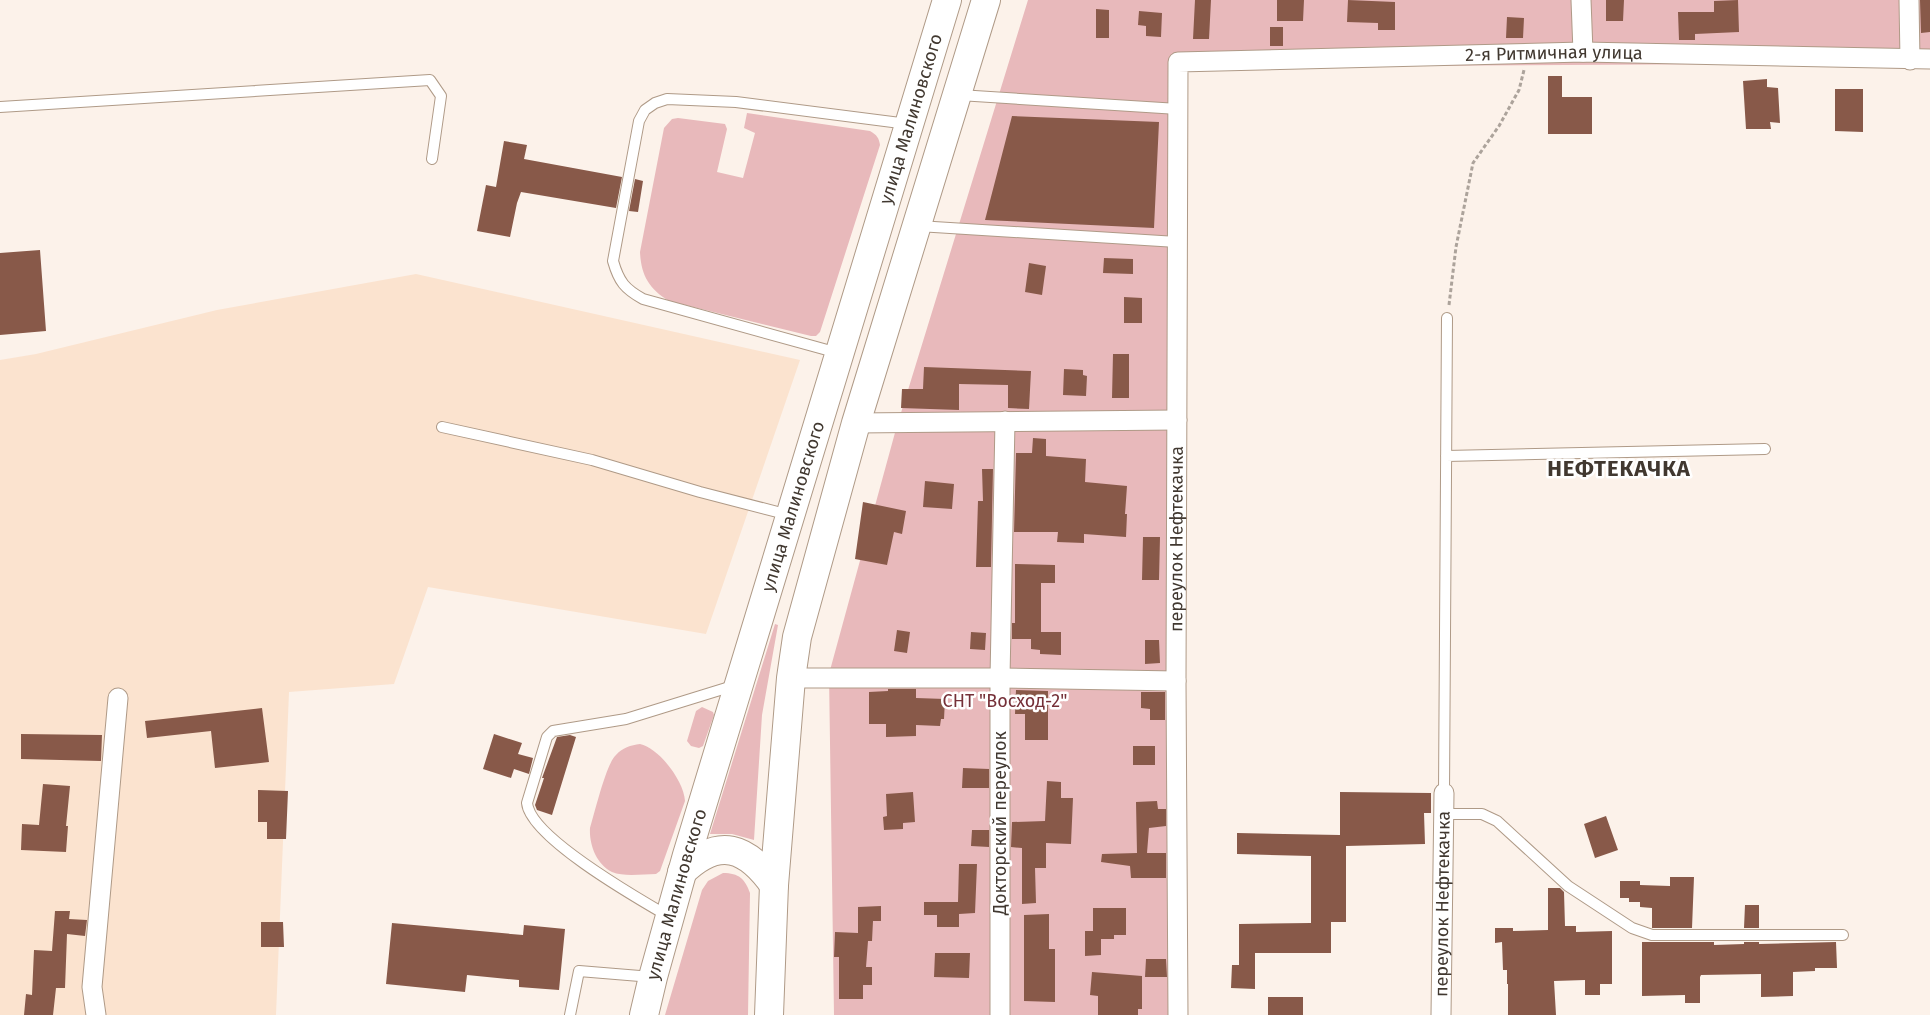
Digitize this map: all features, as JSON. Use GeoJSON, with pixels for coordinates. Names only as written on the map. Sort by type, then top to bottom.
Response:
{"type":"FeatureCollection","features":[{"type":"Feature","properties":{"kind":"highway","name":"улица Малиновского"},"geometry":{"type":"LineString","coordinates":[[644,1015],[682,872],[947,0]]}},
{"type":"Feature","properties":{"kind":"highway","name":"улица Малиновского"},"geometry":{"type":"LineString","coordinates":[[769,1015],[774,885],[791,678],[797,637],[856,423],[986,0]]}},
{"type":"Feature","properties":{"kind":"highway"},"geometry":{"type":"LineString","coordinates":[[682,872],[697,858],[708,852],[729,850],[739,853],[756,863],[774,885]]}},
{"type":"Feature","properties":{"kind":"street"},"geometry":{"type":"LineString","coordinates":[[1581,0],[1583,52]]}},
{"type":"Feature","properties":{"kind":"street"},"geometry":{"type":"LineString","coordinates":[[1909,0],[1910,60]]}},
{"type":"Feature","properties":{"kind":"street","name":"2-я Ритмичная улица"},"geometry":{"type":"LineString","coordinates":[[1178,62],[1583,52],[1930,60]]}},
{"type":"Feature","properties":{"kind":"street","name":"переулок Нефтекачка"},"geometry":{"type":"LineString","coordinates":[[1178,62],[1176,681],[1178,1015]]}},
{"type":"Feature","properties":{"kind":"street"},"geometry":{"type":"LineString","coordinates":[[856,423],[1177,420]]}},
{"type":"Feature","properties":{"kind":"street","name":"Докторский переулок"},"geometry":{"type":"LineString","coordinates":[[1000,1015],[1000,678],[1005,421]]}},
{"type":"Feature","properties":{"kind":"street"},"geometry":{"type":"LineString","coordinates":[[791,678],[1000,678],[1176,681]]}},
{"type":"Feature","properties":{"kind":"street"},"geometry":{"type":"LineString","coordinates":[[96,1015],[92,987],[118,698]]}},
{"type":"Feature","properties":{"kind":"street","name":"переулок Нефтекачка"},"geometry":{"type":"LineString","coordinates":[[1441,1015],[1444,793]]}},
{"type":"Feature","properties":{"kind":"lane"},"geometry":{"type":"LineString","coordinates":[[0,107],[430,80],[441,96],[432,159]]}},
{"type":"Feature","properties":{"kind":"lane"},"geometry":{"type":"LineString","coordinates":[[957,95],[1178,109]]}},
{"type":"Feature","properties":{"kind":"lane"},"geometry":{"type":"LineString","coordinates":[[840,353],[643,300],[628,291],[617,276],[613,261],[639,121],[645,110],[655,103],[667,99],[736,102],[909,125]]}},
{"type":"Feature","properties":{"kind":"lane"},"geometry":{"type":"LineString","coordinates":[[917,226],[1177,242]]}},
{"type":"Feature","properties":{"kind":"lane"},"geometry":{"type":"LineString","coordinates":[[1444,793],[1447,318]]}},
{"type":"Feature","properties":{"kind":"lane"},"geometry":{"type":"LineString","coordinates":[[442,427],[592,460],[700,492],[790,515]]}},
{"type":"Feature","properties":{"kind":"lane"},"geometry":{"type":"LineString","coordinates":[[1446,456],[1765,449]]}},
{"type":"Feature","properties":{"kind":"lane"},"geometry":{"type":"LineString","coordinates":[[670,918],[583,863],[548,835],[531,816],[527,802],[547,737],[553,732],[626,719],[739,684]]}},
{"type":"Feature","properties":{"kind":"lane"},"geometry":{"type":"LineString","coordinates":[[1444,814],[1482,814],[1498,821],[1568,886],[1632,928],[1652,935],[1843,936]]}},
{"type":"Feature","properties":{"kind":"lane"},"geometry":{"type":"LineString","coordinates":[[570,1015],[579,970],[653,977]]}},
{"type":"Feature","properties":{"kind":"path"},"geometry":{"type":"LineString","coordinates":[[1447,318],[1456,247],[1473,163],[1499,126],[1519,90],[1529,54]]}},
{"type":"Feature","properties":{"kind":"shaded area"},"geometry":{"type":"Polygon","coordinates":[[[416,274],[800,360],[706,634],[428,587],[394,684],[289,692],[276,1015],[0,1015],[0,360],[36,354],[217,310],[416,274]]]}},
{"type":"Feature","properties":{"kind":"green space","name":"СНТ \"Восход-2\""},"geometry":{"type":"Polygon","coordinates":[[[1028,0],[1930,0],[1930,63],[1183,67],[1180,1015],[834,1015],[829,674],[896,429],[1028,0]]]}},
{"type":"Feature","properties":{"kind":"green space"},"geometry":{"type":"Polygon","coordinates":[[[747,113],[870,131],[879,140],[880,145],[820,332],[816,336],[669,301],[651,286],[642,268],[640,252],[664,128],[672,119],[678,118],[725,124],[727,129],[717,172],[743,178],[755,133],[744,128],[747,113]]]}},
{"type":"Feature","properties":{"kind":"green space"},"geometry":{"type":"Polygon","coordinates":[[[775,624],[778,625],[762,715],[754,840],[732,834],[710,834],[775,624]]]}},
{"type":"Feature","properties":{"kind":"green space"},"geometry":{"type":"Polygon","coordinates":[[[702,707],[713,712],[714,715],[703,746],[699,748],[691,746],[687,741],[696,711],[702,707]]]}},
{"type":"Feature","properties":{"kind":"green space"},"geometry":{"type":"Polygon","coordinates":[[[640,744],[655,752],[669,766],[680,784],[685,801],[660,871],[656,874],[622,874],[612,872],[598,859],[592,847],[590,828],[612,760],[624,749],[640,744]]]}},
{"type":"Feature","properties":{"kind":"green space"},"geometry":{"type":"Polygon","coordinates":[[[723,873],[733,874],[741,878],[750,893],[748,1015],[665,1015],[702,890],[708,881],[723,873]]]}},
{"type":"Feature","properties":{"kind":"building"},"geometry":{"type":"Polygon","coordinates":[[[1195,0],[1211,0],[1209,39],[1193,39],[1195,0]]]}},
{"type":"Feature","properties":{"kind":"building"},"geometry":{"type":"Polygon","coordinates":[[[1277,0],[1304,0],[1303,21],[1277,21],[1277,0]]]}},
{"type":"Feature","properties":{"kind":"building"},"geometry":{"type":"Polygon","coordinates":[[[1348,0],[1395,2],[1395,30],[1378,30],[1378,23],[1347,22],[1348,0]]]}},
{"type":"Feature","properties":{"kind":"building"},"geometry":{"type":"Polygon","coordinates":[[[1606,0],[1624,0],[1623,21],[1606,21],[1606,0]]]}},
{"type":"Feature","properties":{"kind":"building"},"geometry":{"type":"Polygon","coordinates":[[[1738,0],[1739,32],[1695,34],[1695,40],[1679,40],[1678,12],[1714,12],[1714,1],[1738,0]]]}},
{"type":"Feature","properties":{"kind":"building"},"geometry":{"type":"Polygon","coordinates":[[[1920,0],[1930,0],[1930,32],[1921,33],[1920,0]]]}},
{"type":"Feature","properties":{"kind":"building"},"geometry":{"type":"Polygon","coordinates":[[[1096,9],[1109,10],[1109,38],[1096,38],[1096,9]]]}},
{"type":"Feature","properties":{"kind":"building"},"geometry":{"type":"Polygon","coordinates":[[[1139,11],[1162,13],[1161,37],[1146,36],[1146,26],[1138,25],[1139,11]]]}},
{"type":"Feature","properties":{"kind":"building"},"geometry":{"type":"Polygon","coordinates":[[[1507,17],[1524,18],[1523,38],[1506,38],[1507,17]]]}},
{"type":"Feature","properties":{"kind":"building"},"geometry":{"type":"Polygon","coordinates":[[[1270,27],[1283,27],[1283,46],[1270,46],[1270,27]]]}},
{"type":"Feature","properties":{"kind":"building"},"geometry":{"type":"Polygon","coordinates":[[[1548,76],[1562,76],[1562,97],[1592,97],[1592,134],[1548,134],[1548,76]]]}},
{"type":"Feature","properties":{"kind":"building"},"geometry":{"type":"Polygon","coordinates":[[[1767,79],[1767,87],[1778,88],[1780,123],[1770,122],[1771,129],[1746,129],[1743,81],[1767,79]]]}},
{"type":"Feature","properties":{"kind":"building"},"geometry":{"type":"Polygon","coordinates":[[[1835,89],[1863,89],[1863,132],[1835,131],[1835,89]]]}},
{"type":"Feature","properties":{"kind":"building"},"geometry":{"type":"Polygon","coordinates":[[[1012,116],[1159,122],[1154,228],[985,220],[1012,116]]]}},
{"type":"Feature","properties":{"kind":"building"},"geometry":{"type":"Polygon","coordinates":[[[504,141],[527,145],[524,159],[622,177],[616,208],[521,192],[510,237],[477,231],[486,185],[496,187],[504,141]]]}},
{"type":"Feature","properties":{"kind":"building"},"geometry":{"type":"Polygon","coordinates":[[[635,179],[643,181],[638,212],[629,211],[635,179]]]}},
{"type":"Feature","properties":{"kind":"building"},"geometry":{"type":"Polygon","coordinates":[[[40,250],[46,331],[0,335],[0,253],[40,250]]]}},
{"type":"Feature","properties":{"kind":"building"},"geometry":{"type":"Polygon","coordinates":[[[1104,258],[1133,259],[1133,274],[1103,273],[1104,258]]]}},
{"type":"Feature","properties":{"kind":"building"},"geometry":{"type":"Polygon","coordinates":[[[1029,263],[1046,266],[1042,295],[1025,292],[1029,263]]]}},
{"type":"Feature","properties":{"kind":"building"},"geometry":{"type":"Polygon","coordinates":[[[1124,297],[1142,298],[1142,323],[1124,323],[1124,297]]]}},
{"type":"Feature","properties":{"kind":"building"},"geometry":{"type":"Polygon","coordinates":[[[1113,354],[1129,354],[1129,398],[1112,398],[1113,354]]]}},
{"type":"Feature","properties":{"kind":"building"},"geometry":{"type":"Polygon","coordinates":[[[924,367],[1031,371],[1029,409],[1008,408],[1008,385],[959,384],[959,410],[901,408],[902,389],[923,389],[924,367]]]}},
{"type":"Feature","properties":{"kind":"building"},"geometry":{"type":"Polygon","coordinates":[[[1064,369],[1083,370],[1083,375],[1087,376],[1086,396],[1063,395],[1064,369]]]}},
{"type":"Feature","properties":{"kind":"building"},"geometry":{"type":"Polygon","coordinates":[[[1033,438],[1046,439],[1046,456],[1086,459],[1085,482],[1127,486],[1126,537],[1084,534],[1084,543],[1057,542],[1058,532],[1014,532],[1016,453],[1032,453],[1033,438]]]}},
{"type":"Feature","properties":{"kind":"building"},"geometry":{"type":"Polygon","coordinates":[[[982,469],[993,469],[991,567],[976,567],[978,501],[983,501],[982,469]]]}},
{"type":"Feature","properties":{"kind":"building"},"geometry":{"type":"Polygon","coordinates":[[[925,481],[954,484],[952,509],[923,507],[925,481]]]}},
{"type":"Feature","properties":{"kind":"building"},"geometry":{"type":"Polygon","coordinates":[[[863,502],[906,511],[902,534],[894,532],[887,565],[855,559],[863,502]]]}},
{"type":"Feature","properties":{"kind":"building"},"geometry":{"type":"Polygon","coordinates":[[[1143,537],[1160,537],[1159,580],[1142,580],[1143,537]]]}},
{"type":"Feature","properties":{"kind":"building"},"geometry":{"type":"Polygon","coordinates":[[[1015,564],[1055,565],[1055,583],[1041,583],[1041,632],[1061,632],[1061,655],[1040,654],[1040,650],[1031,649],[1031,639],[1012,639],[1012,623],[1015,623],[1015,564]]]}},
{"type":"Feature","properties":{"kind":"building"},"geometry":{"type":"Polygon","coordinates":[[[897,630],[910,632],[907,653],[894,651],[897,630]]]}},
{"type":"Feature","properties":{"kind":"building"},"geometry":{"type":"Polygon","coordinates":[[[971,632],[986,633],[985,650],[970,649],[971,632]]]}},
{"type":"Feature","properties":{"kind":"building"},"geometry":{"type":"Polygon","coordinates":[[[1145,640],[1159,640],[1160,663],[1145,664],[1145,640]]]}},
{"type":"Feature","properties":{"kind":"building"},"geometry":{"type":"Polygon","coordinates":[[[888,689],[916,689],[916,698],[945,699],[944,719],[941,719],[940,726],[916,725],[916,736],[886,737],[886,724],[869,724],[869,692],[888,691],[888,689]]]}},
{"type":"Feature","properties":{"kind":"building"},"geometry":{"type":"Polygon","coordinates":[[[1016,690],[1048,691],[1048,740],[1025,740],[1025,714],[1015,714],[1016,690]]]}},
{"type":"Feature","properties":{"kind":"building"},"geometry":{"type":"Polygon","coordinates":[[[1141,692],[1165,692],[1165,720],[1150,720],[1150,709],[1141,708],[1141,692]]]}},
{"type":"Feature","properties":{"kind":"building"},"geometry":{"type":"Polygon","coordinates":[[[262,708],[269,762],[215,768],[211,731],[147,738],[145,721],[262,708]]]}},
{"type":"Feature","properties":{"kind":"building"},"geometry":{"type":"Polygon","coordinates":[[[21,734],[102,735],[101,761],[21,759],[21,734]]]}},
{"type":"Feature","properties":{"kind":"building"},"geometry":{"type":"Polygon","coordinates":[[[494,734],[522,743],[518,754],[533,758],[529,774],[514,769],[511,778],[483,769],[494,734]]]}},
{"type":"Feature","properties":{"kind":"building"},"geometry":{"type":"Polygon","coordinates":[[[570,735],[576,737],[552,815],[537,810],[535,805],[544,778],[542,778],[557,737],[570,735]]]}},
{"type":"Feature","properties":{"kind":"building"},"geometry":{"type":"Polygon","coordinates":[[[1133,746],[1155,746],[1155,765],[1133,765],[1133,746]]]}},
{"type":"Feature","properties":{"kind":"building"},"geometry":{"type":"Polygon","coordinates":[[[963,768],[989,769],[989,788],[962,788],[963,768]]]}},
{"type":"Feature","properties":{"kind":"building"},"geometry":{"type":"Polygon","coordinates":[[[1047,781],[1061,782],[1061,798],[1073,798],[1071,844],[1046,843],[1046,868],[1035,868],[1036,903],[1022,904],[1022,848],[1011,847],[1012,822],[1045,821],[1047,781]]]}},
{"type":"Feature","properties":{"kind":"building"},"geometry":{"type":"Polygon","coordinates":[[[43,784],[70,786],[66,826],[68,826],[66,852],[21,850],[22,824],[39,825],[43,784]]]}},
{"type":"Feature","properties":{"kind":"building"},"geometry":{"type":"Polygon","coordinates":[[[258,790],[288,791],[286,839],[267,839],[267,822],[258,822],[258,790]]]}},
{"type":"Feature","properties":{"kind":"building"},"geometry":{"type":"Polygon","coordinates":[[[913,792],[915,822],[903,823],[903,829],[884,830],[883,817],[887,816],[886,794],[913,792]]]}},
{"type":"Feature","properties":{"kind":"building"},"geometry":{"type":"Polygon","coordinates":[[[1340,792],[1431,793],[1431,813],[1424,813],[1425,844],[1346,846],[1346,922],[1331,922],[1331,953],[1255,953],[1255,989],[1231,988],[1232,965],[1239,965],[1239,924],[1311,923],[1311,856],[1237,854],[1237,833],[1340,835],[1340,792]]]}},
{"type":"Feature","properties":{"kind":"building"},"geometry":{"type":"Polygon","coordinates":[[[1157,801],[1158,809],[1166,809],[1166,826],[1149,828],[1147,853],[1166,853],[1166,878],[1131,878],[1130,866],[1101,862],[1102,854],[1137,853],[1136,802],[1157,801]]]}},
{"type":"Feature","properties":{"kind":"building"},"geometry":{"type":"Polygon","coordinates":[[[1606,816],[1618,850],[1595,858],[1584,824],[1606,816]]]}},
{"type":"Feature","properties":{"kind":"building"},"geometry":{"type":"Polygon","coordinates":[[[972,830],[989,830],[989,847],[971,846],[972,830]]]}},
{"type":"Feature","properties":{"kind":"building"},"geometry":{"type":"Polygon","coordinates":[[[959,864],[977,864],[975,913],[959,914],[959,927],[937,927],[937,915],[924,915],[924,902],[958,902],[959,864]]]}},
{"type":"Feature","properties":{"kind":"building"},"geometry":{"type":"Polygon","coordinates":[[[1670,877],[1694,877],[1692,928],[1652,928],[1652,908],[1640,907],[1640,902],[1629,902],[1629,898],[1620,898],[1620,881],[1640,881],[1640,885],[1670,886],[1670,877]]]}},
{"type":"Feature","properties":{"kind":"building"},"geometry":{"type":"Polygon","coordinates":[[[1548,888],[1560,888],[1564,892],[1565,926],[1576,926],[1576,932],[1612,931],[1612,984],[1600,984],[1600,995],[1585,995],[1585,980],[1554,981],[1556,1015],[1508,1015],[1507,970],[1503,970],[1502,942],[1495,943],[1495,928],[1513,928],[1513,931],[1548,930],[1548,888]]]}},
{"type":"Feature","properties":{"kind":"building"},"geometry":{"type":"Polygon","coordinates":[[[1745,905],[1759,905],[1759,928],[1744,928],[1745,905]]]}},
{"type":"Feature","properties":{"kind":"building"},"geometry":{"type":"Polygon","coordinates":[[[881,906],[881,921],[873,921],[872,941],[868,941],[866,967],[872,967],[872,985],[863,985],[863,999],[839,999],[839,957],[834,957],[835,932],[858,933],[858,907],[881,906]]]}},
{"type":"Feature","properties":{"kind":"building"},"geometry":{"type":"Polygon","coordinates":[[[1093,908],[1126,908],[1126,935],[1114,935],[1114,939],[1101,939],[1101,955],[1085,956],[1085,931],[1093,931],[1093,908]]]}},
{"type":"Feature","properties":{"kind":"building"},"geometry":{"type":"Polygon","coordinates":[[[55,911],[70,911],[69,919],[87,920],[85,936],[67,934],[65,988],[56,988],[53,1015],[24,1015],[26,994],[32,995],[34,950],[52,951],[55,911]]]}},
{"type":"Feature","properties":{"kind":"building"},"geometry":{"type":"Polygon","coordinates":[[[1049,914],[1049,949],[1055,949],[1055,1002],[1024,1001],[1024,915],[1049,914]]]}},
{"type":"Feature","properties":{"kind":"building"},"geometry":{"type":"Polygon","coordinates":[[[261,922],[283,922],[284,947],[261,947],[261,922]]]}},
{"type":"Feature","properties":{"kind":"building"},"geometry":{"type":"Polygon","coordinates":[[[392,923],[523,935],[524,925],[565,929],[559,990],[519,987],[519,980],[467,975],[465,992],[386,984],[392,923]]]}},
{"type":"Feature","properties":{"kind":"building"},"geometry":{"type":"Polygon","coordinates":[[[1642,942],[1714,942],[1714,945],[1744,944],[1744,942],[1759,942],[1759,944],[1836,942],[1837,968],[1815,968],[1815,971],[1793,972],[1793,996],[1761,997],[1761,974],[1701,975],[1700,1003],[1685,1003],[1685,995],[1642,996],[1642,942]]]}},
{"type":"Feature","properties":{"kind":"building"},"geometry":{"type":"Polygon","coordinates":[[[935,953],[970,953],[969,978],[934,977],[935,953]]]}},
{"type":"Feature","properties":{"kind":"building"},"geometry":{"type":"Polygon","coordinates":[[[1146,959],[1166,959],[1167,977],[1145,977],[1146,959]]]}},
{"type":"Feature","properties":{"kind":"building"},"geometry":{"type":"Polygon","coordinates":[[[1092,972],[1142,976],[1142,1009],[1138,1009],[1138,1015],[1098,1015],[1098,996],[1090,995],[1092,972]]]}},
{"type":"Feature","properties":{"kind":"building"},"geometry":{"type":"Polygon","coordinates":[[[1268,997],[1303,997],[1303,1015],[1268,1015],[1268,997]]]}},
{"type":"Feature","properties":{"kind":"district","name":"НЕФТЕКАЧКА"},"geometry":{"type":"Point","coordinates":[1619,468]}}]}
